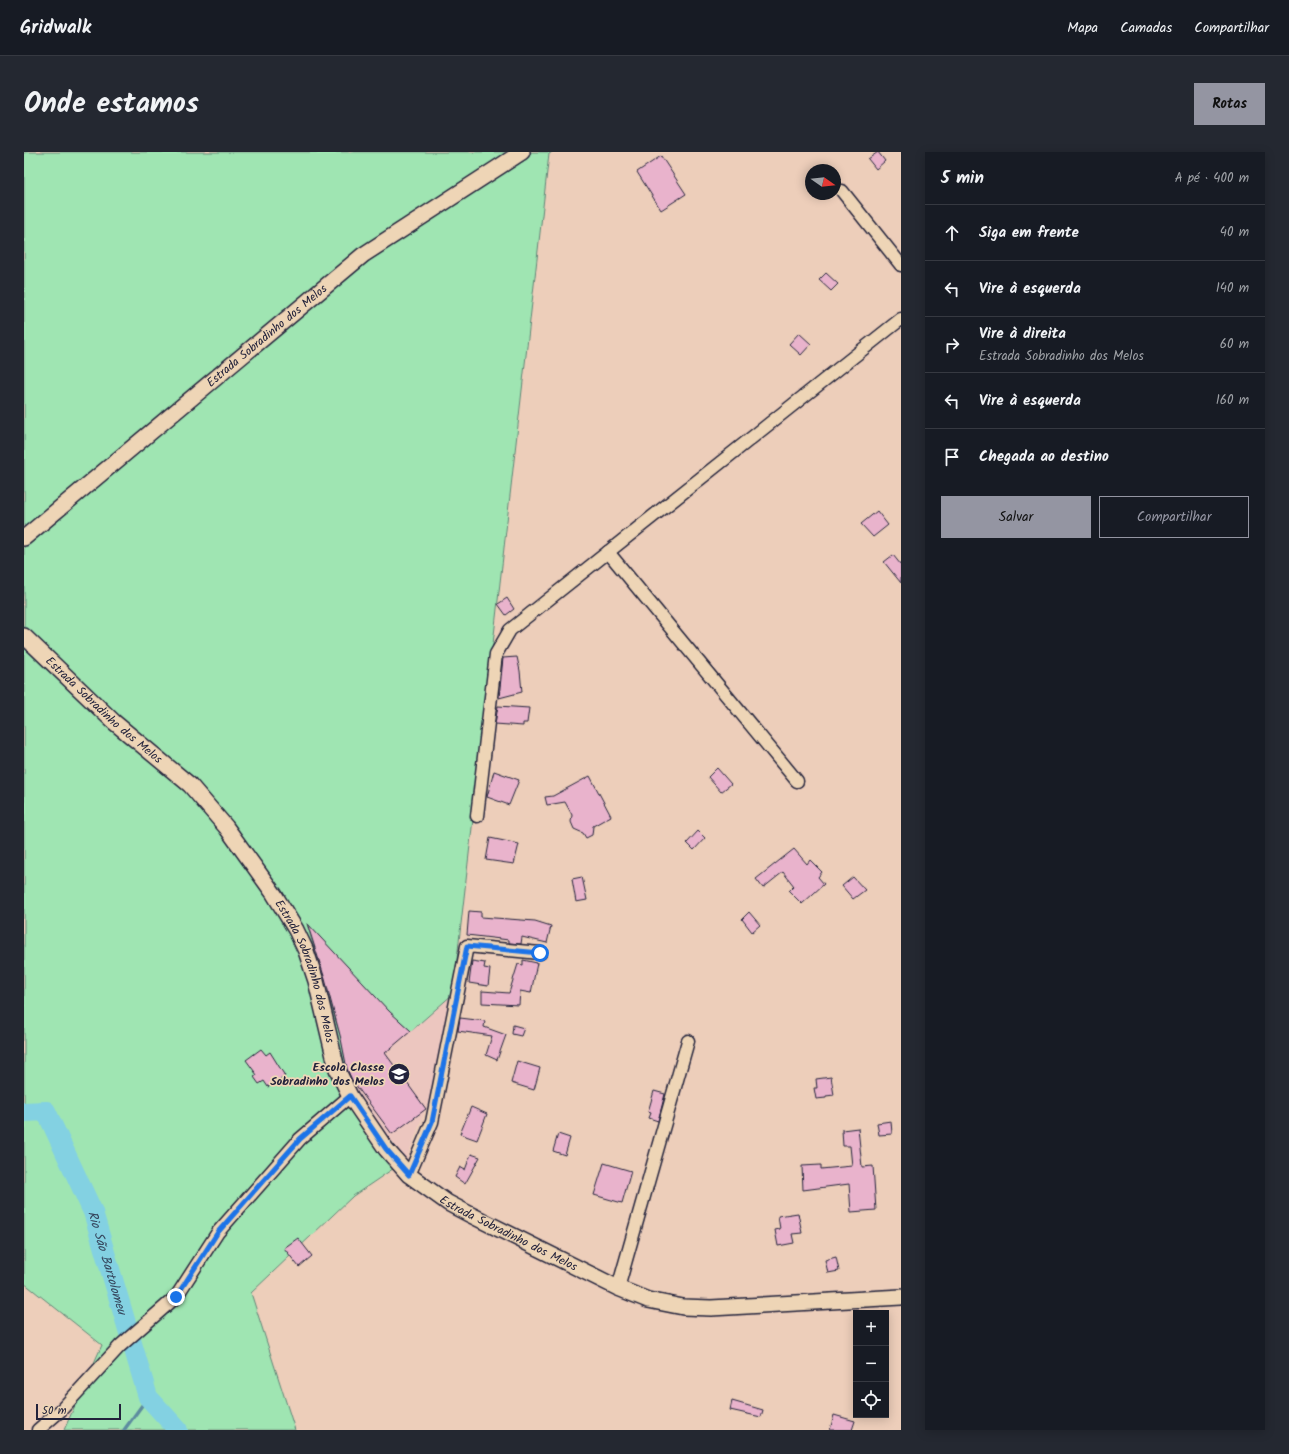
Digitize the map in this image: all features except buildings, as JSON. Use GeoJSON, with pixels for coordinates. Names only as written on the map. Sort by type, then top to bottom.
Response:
{"type":"FeatureCollection","features":[{"type":"Feature","properties":{"kind":"street","name":"Estrada Sobradinho dos Melos"},"geometry":{"type":"LineString","coordinates":[[24,538],[363,255],[522,152]]}},
{"type":"Feature","properties":{"kind":"street"},"geometry":{"type":"LineString","coordinates":[[842,191],[901,265]]}},
{"type":"Feature","properties":{"kind":"street"},"geometry":{"type":"LineString","coordinates":[[477,816],[496,654],[510,630],[901,319]]}},
{"type":"Feature","properties":{"kind":"street"},"geometry":{"type":"LineString","coordinates":[[608,552],[797,781]]}},
{"type":"Feature","properties":{"kind":"street","name":"Estrada Sobradinho dos Melos"},"geometry":{"type":"LineString","coordinates":[[24,636],[114,722],[190,785],[226,827],[274,894],[296,930],[306,951],[316,981],[338,1070],[350,1096],[386,1149],[409,1175],[455,1207],[618,1288],[648,1300],[683,1307],[711,1308],[901,1297]]}},
{"type":"Feature","properties":{"kind":"street"},"geometry":{"type":"LineString","coordinates":[[409,1175],[432,1122],[467,946],[540,953]]}},
{"type":"Feature","properties":{"kind":"street"},"geometry":{"type":"LineString","coordinates":[[618,1288],[688,1041]]}},
{"type":"Feature","properties":{"kind":"street"},"geometry":{"type":"LineString","coordinates":[[38,1430],[62,1410],[120,1346],[176,1297],[223,1226],[300,1139],[350,1096]]}},
{"type":"Feature","properties":{"kind":"shaded area","name":"Escola Classe Sobradinho dos Melos"},"geometry":{"type":"Polygon","coordinates":[[[453,994],[442,1065],[406,1160],[386,1135],[350,1082],[453,994]]]}},
{"type":"Feature","properties":{"kind":"green space"},"geometry":{"type":"Polygon","coordinates":[[[24,152],[552,152],[549,154],[453,994],[411,1031],[389,1012],[307,924],[341,1038],[350,1082],[386,1135],[406,1160],[353,1196],[251,1293],[295,1430],[64,1430],[102,1345],[24,1283],[24,152]]]}},
{"type":"Feature","properties":{"kind":"waterway","name":"Rio São Bartolomeu"},"geometry":{"type":"LineString","coordinates":[[24,1112],[46,1111],[93,1212],[148,1397],[178,1430]]}},
{"type":"Feature","properties":{"kind":"waterway"},"geometry":{"type":"LineString","coordinates":[[124,1430],[148,1397]]}},
{"type":"Feature","properties":{"kind":"place","name":"Escola Classe Sobradinho dos Melos"},"geometry":{"type":"Point","coordinates":[399,1074]}},
{"type":"Feature","properties":{"kind":"route"},"geometry":{"type":"LineString","coordinates":[[176,1297],[218,1232],[300,1139],[350,1096],[386,1149],[409,1175],[432,1122],[467,946],[540,953]]}}]}
